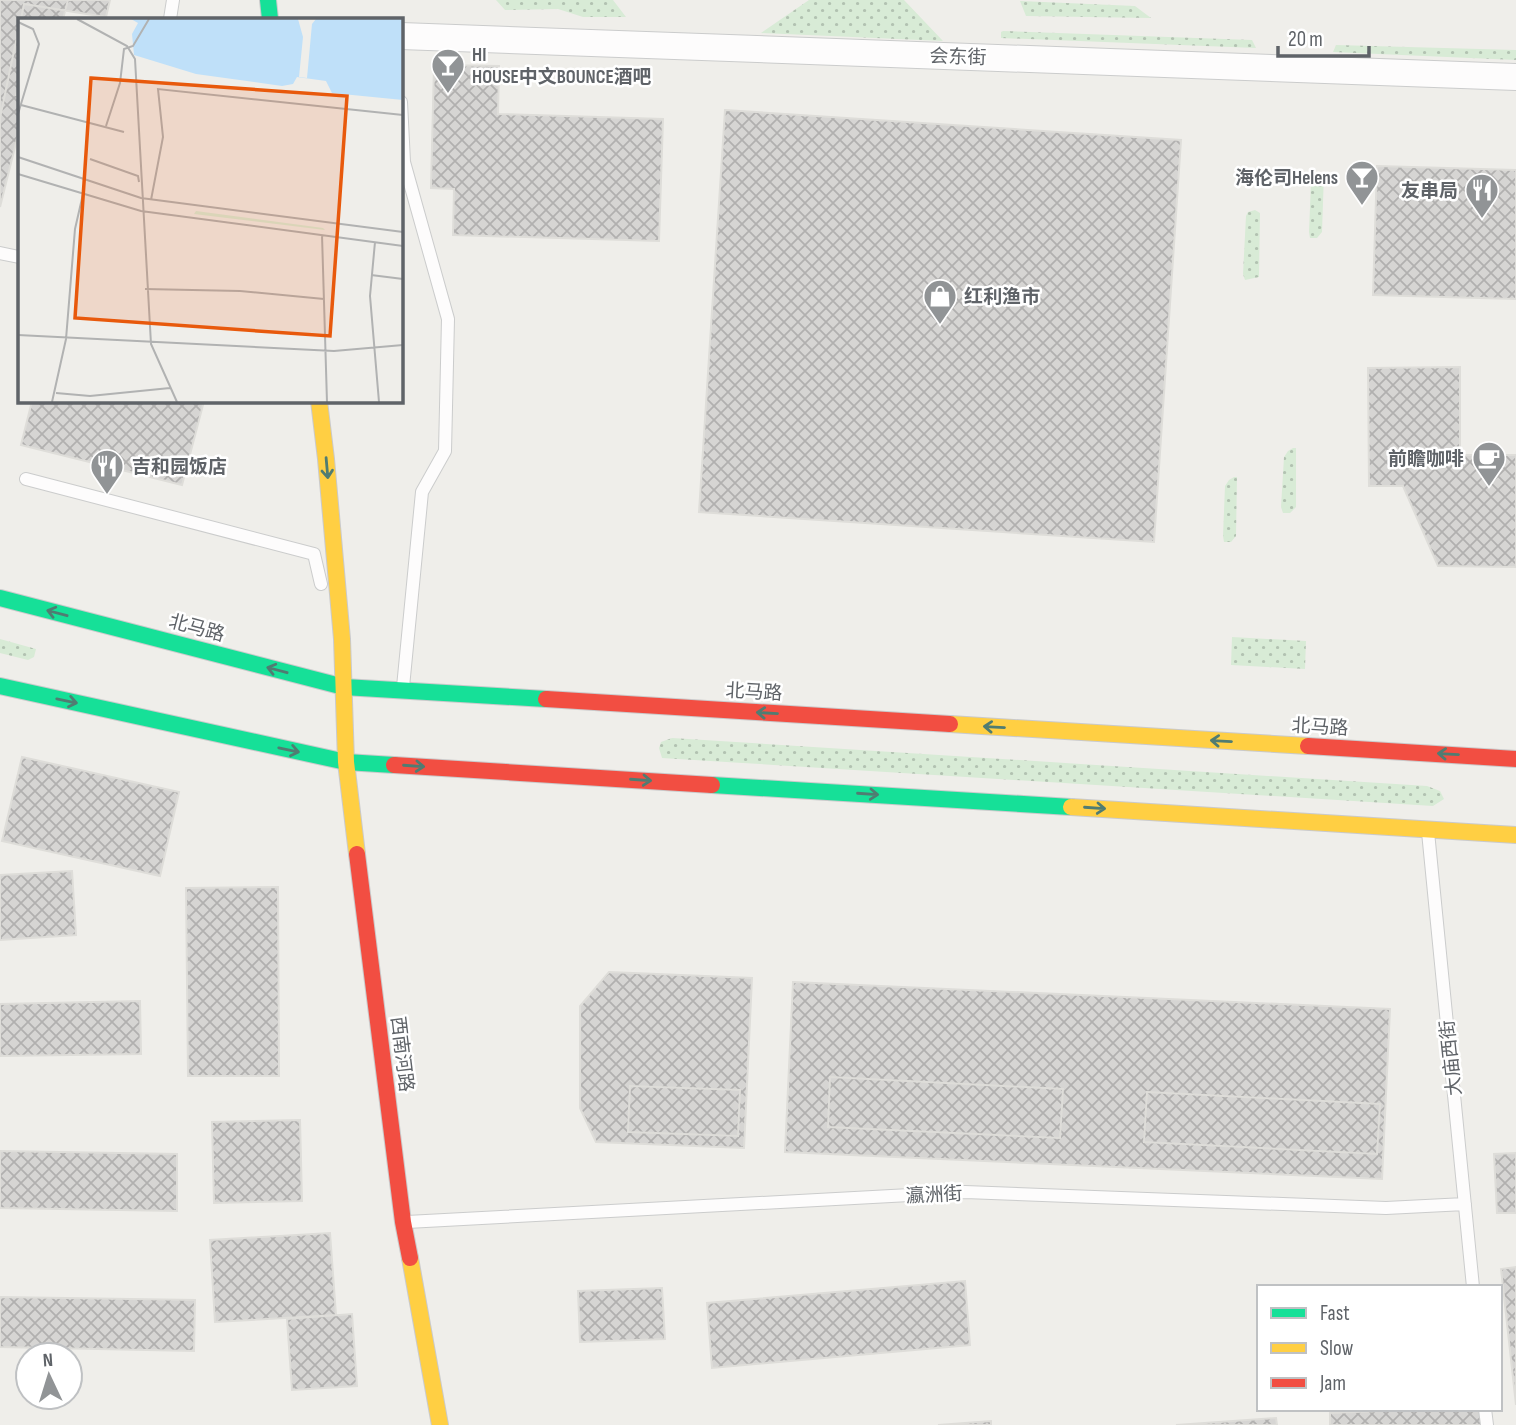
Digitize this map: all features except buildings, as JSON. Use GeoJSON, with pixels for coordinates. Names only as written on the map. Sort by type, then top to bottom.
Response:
{"type":"FeatureCollection","features":[{"type":"Feature","properties":{"kind":"main road"},"geometry":{"type":"LineString","coordinates":[[268,0],[270,18]]}},
{"type":"Feature","properties":{"kind":"main road","name":"西南河路"},"geometry":{"type":"LineString","coordinates":[[319,402],[342,639],[346,762],[403,1222],[440,1425]]}},
{"type":"Feature","properties":{"kind":"main road","name":"北马路"},"geometry":{"type":"LineString","coordinates":[[0,598],[344,687],[1516,759]]}},
{"type":"Feature","properties":{"kind":"main road"},"geometry":{"type":"LineString","coordinates":[[0,687],[346,762],[1516,835]]}},
{"type":"Feature","properties":{"kind":"street","name":"会东街"},"geometry":{"type":"LineString","coordinates":[[402,36],[1516,76]]}},
{"type":"Feature","properties":{"kind":"lane"},"geometry":{"type":"LineString","coordinates":[[170,18],[173,0]]}},
{"type":"Feature","properties":{"kind":"lane"},"geometry":{"type":"LineString","coordinates":[[402,122],[404,162],[448,319],[444,451],[422,492],[402,691]]}},
{"type":"Feature","properties":{"kind":"lane"},"geometry":{"type":"LineString","coordinates":[[0,253],[18,257]]}},
{"type":"Feature","properties":{"kind":"lane"},"geometry":{"type":"LineString","coordinates":[[26,479],[314,554],[344,687]]}},
{"type":"Feature","properties":{"kind":"lane","name":"大庙西街"},"geometry":{"type":"LineString","coordinates":[[1428,829],[1473,1285]]}},
{"type":"Feature","properties":{"kind":"lane","name":"瀛洲街"},"geometry":{"type":"LineString","coordinates":[[403,1222],[965,1192],[1386,1208],[1465,1205]]}},
{"type":"Feature","properties":{"kind":"green space"},"geometry":{"type":"Polygon","coordinates":[[[496,0],[613,0],[626,17],[583,17],[558,9],[505,10],[496,0]]]}},
{"type":"Feature","properties":{"kind":"green space"},"geometry":{"type":"Polygon","coordinates":[[[809,0],[904,0],[943,41],[761,33],[809,0]]]}},
{"type":"Feature","properties":{"kind":"green space"},"geometry":{"type":"Polygon","coordinates":[[[1020,1],[1135,6],[1151,18],[1026,16],[1020,1]]]}},
{"type":"Feature","properties":{"kind":"green space"},"geometry":{"type":"Polygon","coordinates":[[[1003,31],[1252,40],[1256,48],[1001,38],[1003,31]]]}},
{"type":"Feature","properties":{"kind":"green space"},"geometry":{"type":"Polygon","coordinates":[[[1336,45],[1516,50],[1516,60],[1333,52],[1336,45]]]}},
{"type":"Feature","properties":{"kind":"green space"},"geometry":{"type":"Polygon","coordinates":[[[1324,173],[1322,232],[1317,238],[1310,238],[1311,182],[1315,176],[1324,173]]]}},
{"type":"Feature","properties":{"kind":"green space"},"geometry":{"type":"Polygon","coordinates":[[[1255,210],[1260,213],[1259,277],[1245,280],[1246,216],[1248,212],[1255,210]]]}},
{"type":"Feature","properties":{"kind":"green space"},"geometry":{"type":"Polygon","coordinates":[[[1296,448],[1296,507],[1290,513],[1283,513],[1281,507],[1284,457],[1296,448]]]}},
{"type":"Feature","properties":{"kind":"green space"},"geometry":{"type":"Polygon","coordinates":[[[1237,477],[1236,536],[1231,542],[1224,542],[1225,486],[1237,477]]]}},
{"type":"Feature","properties":{"kind":"green space"},"geometry":{"type":"Polygon","coordinates":[[[1232,637],[1306,641],[1305,669],[1231,665],[1232,637]]]}},
{"type":"Feature","properties":{"kind":"green space"},"geometry":{"type":"Polygon","coordinates":[[[0,639],[36,649],[34,657],[28,660],[0,653],[0,639]]]}},
{"type":"Feature","properties":{"kind":"green space"},"geometry":{"type":"Polygon","coordinates":[[[672,738],[1427,786],[1440,791],[1444,799],[1433,806],[662,758],[659,748],[661,742],[672,738]]]}},
{"type":"Feature","properties":{"kind":"traffic: fast"},"geometry":{"type":"LineString","coordinates":[[268,0],[270,18]]}},
{"type":"Feature","properties":{"kind":"traffic: fast"},"geometry":{"type":"LineString","coordinates":[[0,598],[344,687],[546,699]]}},
{"type":"Feature","properties":{"kind":"traffic: fast"},"geometry":{"type":"LineString","coordinates":[[0,686],[346,762],[394,765]]}},
{"type":"Feature","properties":{"kind":"traffic: fast"},"geometry":{"type":"LineString","coordinates":[[712,785],[1071,807]]}},
{"type":"Feature","properties":{"kind":"traffic: slow"},"geometry":{"type":"LineString","coordinates":[[319,402],[342,639],[346,762],[357,854]]}},
{"type":"Feature","properties":{"kind":"traffic: slow"},"geometry":{"type":"LineString","coordinates":[[950,724],[1308,746]]}},
{"type":"Feature","properties":{"kind":"traffic: slow"},"geometry":{"type":"LineString","coordinates":[[1071,807],[1516,835]]}},
{"type":"Feature","properties":{"kind":"traffic: slow"},"geometry":{"type":"LineString","coordinates":[[410,1258],[440,1425]]}},
{"type":"Feature","properties":{"kind":"traffic: jam"},"geometry":{"type":"LineString","coordinates":[[546,699],[950,724]]}},
{"type":"Feature","properties":{"kind":"traffic: jam"},"geometry":{"type":"LineString","coordinates":[[1308,746],[1516,759]]}},
{"type":"Feature","properties":{"kind":"traffic: jam"},"geometry":{"type":"LineString","coordinates":[[394,765],[712,785]]}},
{"type":"Feature","properties":{"kind":"traffic: jam"},"geometry":{"type":"LineString","coordinates":[[357,854],[403,1222],[410,1258]]}},
{"type":"Feature","properties":{"kind":"place","name":"HI HOUSE中文BOUNCE酒吧"},"geometry":{"type":"Point","coordinates":[448,95]}},
{"type":"Feature","properties":{"kind":"place","name":"海伦司Helens"},"geometry":{"type":"Point","coordinates":[1362,207]}},
{"type":"Feature","properties":{"kind":"place","name":"友串局"},"geometry":{"type":"Point","coordinates":[1482,220]}},
{"type":"Feature","properties":{"kind":"place","name":"红利渔市"},"geometry":{"type":"Point","coordinates":[940,326]}},
{"type":"Feature","properties":{"kind":"place","name":"前瞻咖啡"},"geometry":{"type":"Point","coordinates":[1489,488]}},
{"type":"Feature","properties":{"kind":"place","name":"吉和园饭店"},"geometry":{"type":"Point","coordinates":[107,496]}}]}
